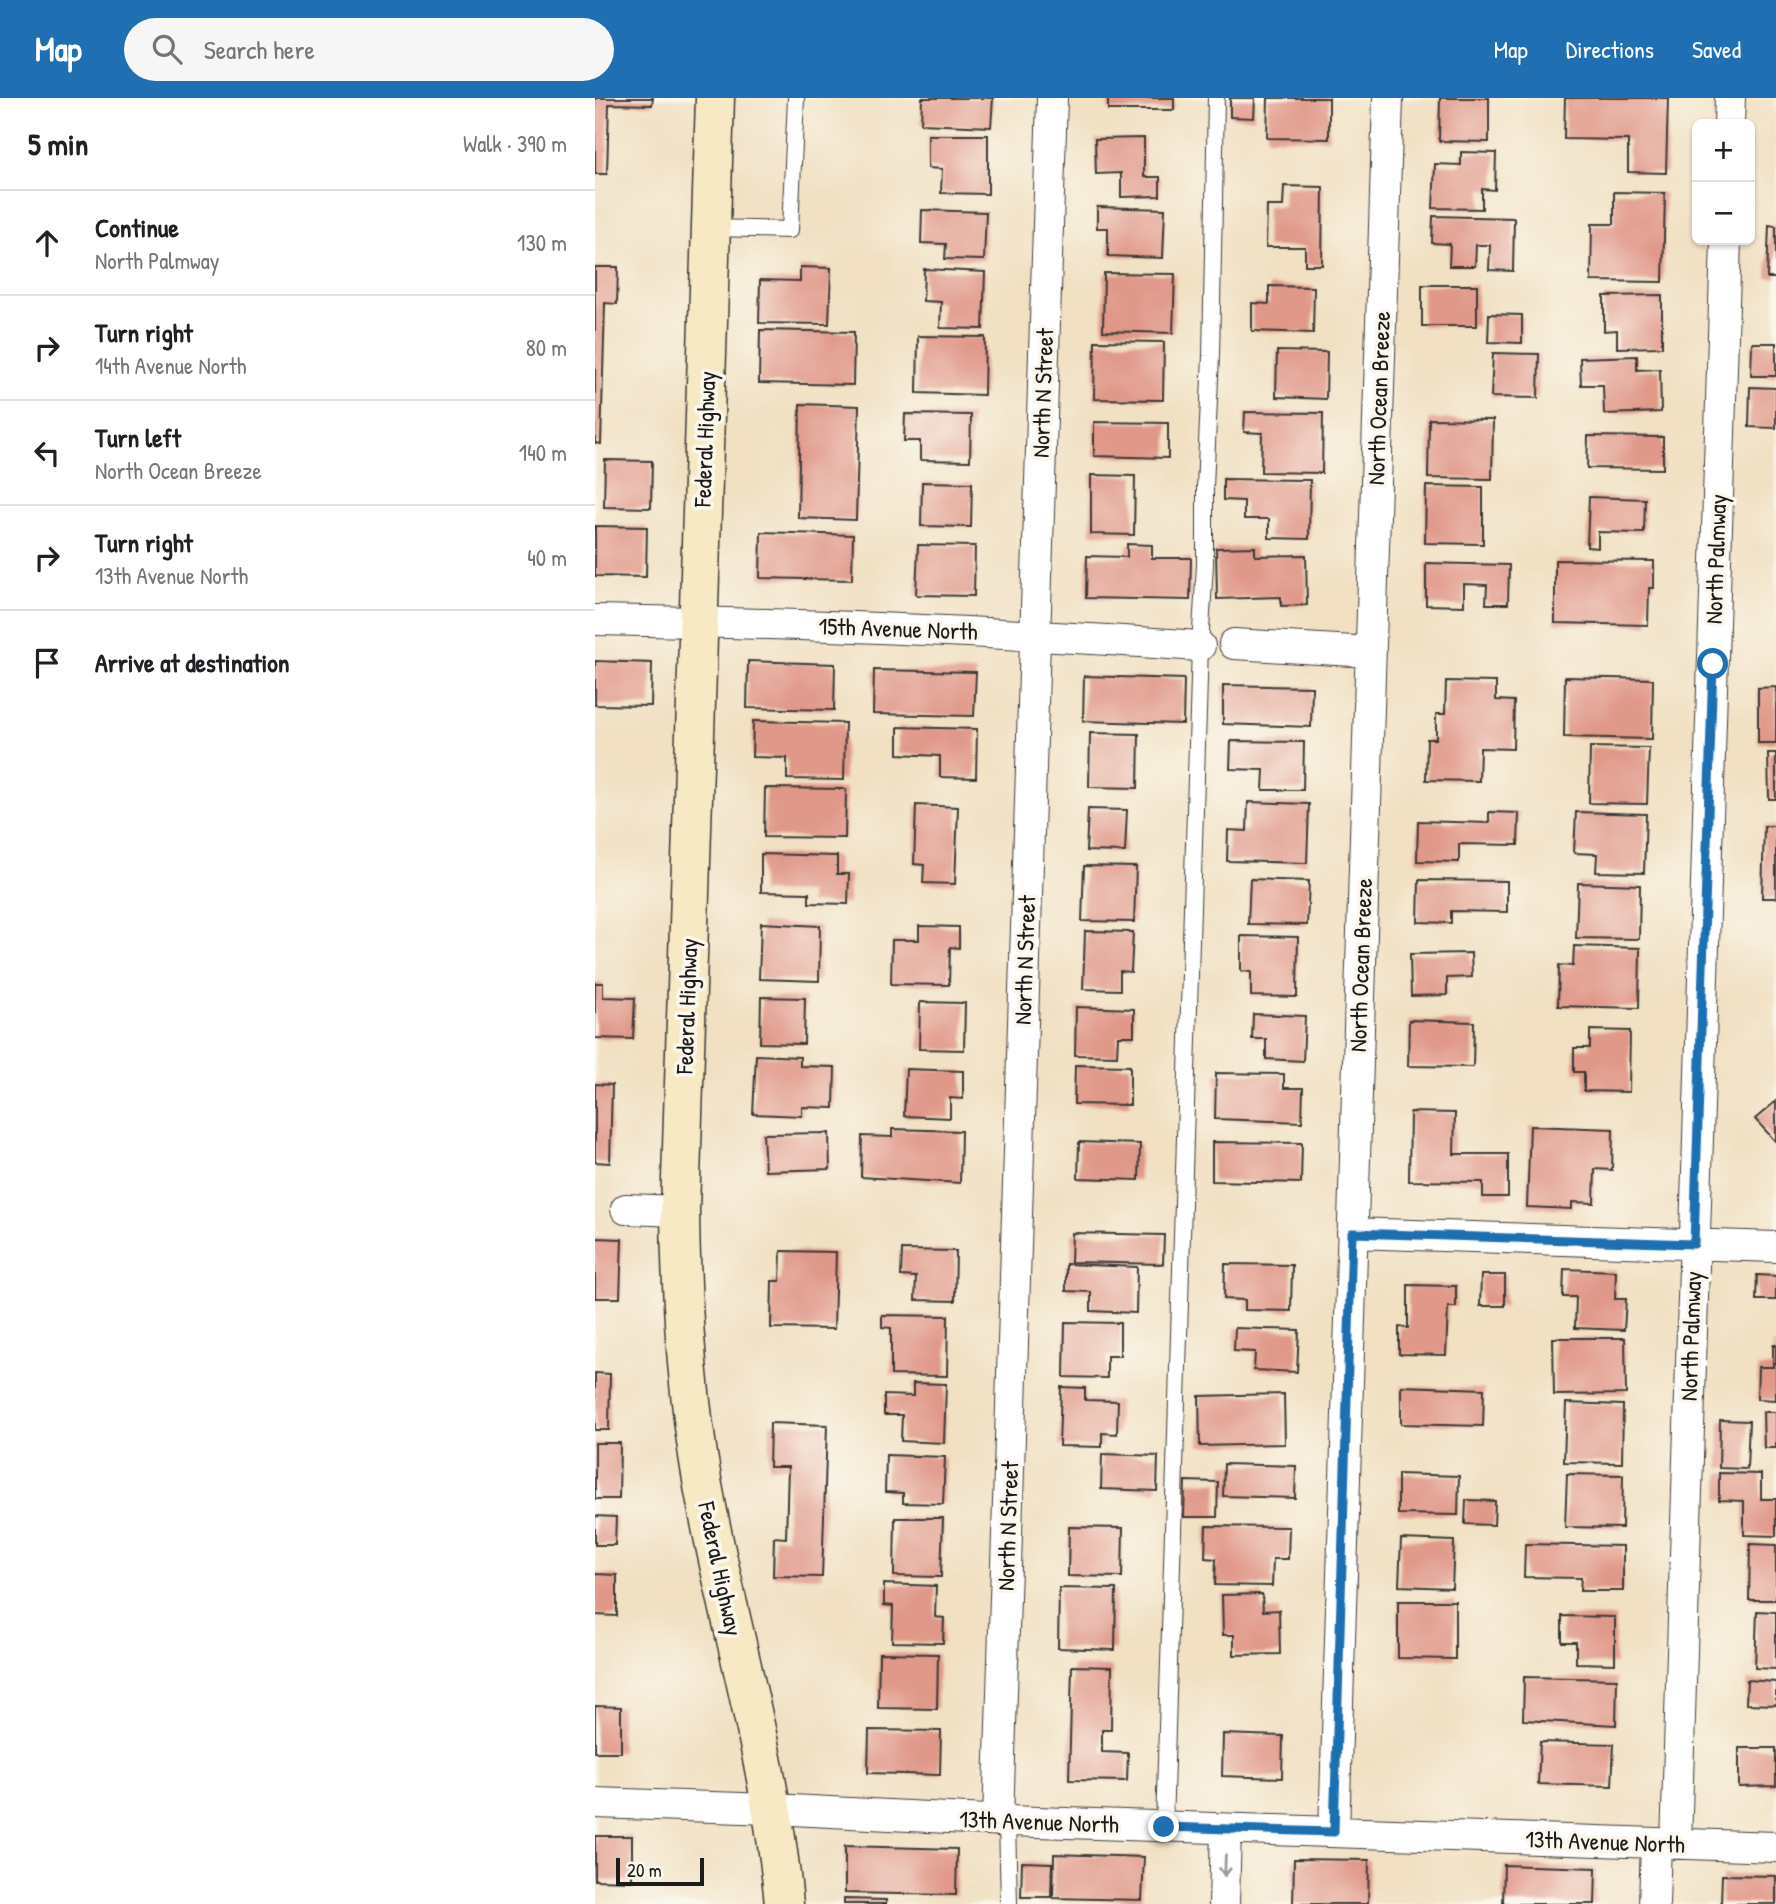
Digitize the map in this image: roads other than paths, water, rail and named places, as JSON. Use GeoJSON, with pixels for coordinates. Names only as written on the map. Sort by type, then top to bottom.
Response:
{"type":"FeatureCollection","features":[{"type":"Feature","properties":{"kind":"main road","name":"Federal Highway"},"geometry":{"type":"LineString","coordinates":[[715,98],[680,1211],[681,1284],[694,1433],[707,1511],[772,1809],[783,1904]]}},
{"type":"Feature","properties":{"kind":"street","name":"North N Street"},"geometry":{"type":"LineString","coordinates":[[1003,1821],[1052,98]]}},
{"type":"Feature","properties":{"kind":"street","name":"North Ocean Breeze"},"geometry":{"type":"LineString","coordinates":[[1334,1832],[1388,98]]}},
{"type":"Feature","properties":{"kind":"street"},"geometry":{"type":"LineString","coordinates":[[1729,119],[1730,98]]}},
{"type":"Feature","properties":{"kind":"street","name":"North Palmway"},"geometry":{"type":"LineString","coordinates":[[1654,1904],[1666,1844],[1694,1244],[1726,245]]}},
{"type":"Feature","properties":{"kind":"street","name":"15th Avenue North"},"geometry":{"type":"LineString","coordinates":[[595,620],[700,621],[1035,635],[1200,646]]}},
{"type":"Feature","properties":{"kind":"street"},"geometry":{"type":"LineString","coordinates":[[1234,644],[1371,652]]}},
{"type":"Feature","properties":{"kind":"street"},"geometry":{"type":"LineString","coordinates":[[626,1209],[680,1211]]}},
{"type":"Feature","properties":{"kind":"street"},"geometry":{"type":"LineString","coordinates":[[1352,1233],[1776,1247]]}},
{"type":"Feature","properties":{"kind":"street","name":"13th Avenue North"},"geometry":{"type":"LineString","coordinates":[[595,1803],[1164,1827],[1776,1847]]}},
{"type":"Feature","properties":{"kind":"street"},"geometry":{"type":"LineString","coordinates":[[1224,1904],[1227,1829]]}},
{"type":"Feature","properties":{"kind":"lane"},"geometry":{"type":"LineString","coordinates":[[712,228],[790,230],[796,98]]}},
{"type":"Feature","properties":{"kind":"lane"},"geometry":{"type":"LineString","coordinates":[[1164,1827],[1200,646],[1205,565],[1216,98]]}},
{"type":"Feature","properties":{"kind":"lane"},"geometry":{"type":"LineString","coordinates":[[1003,1821],[1009,1904]]}}]}
